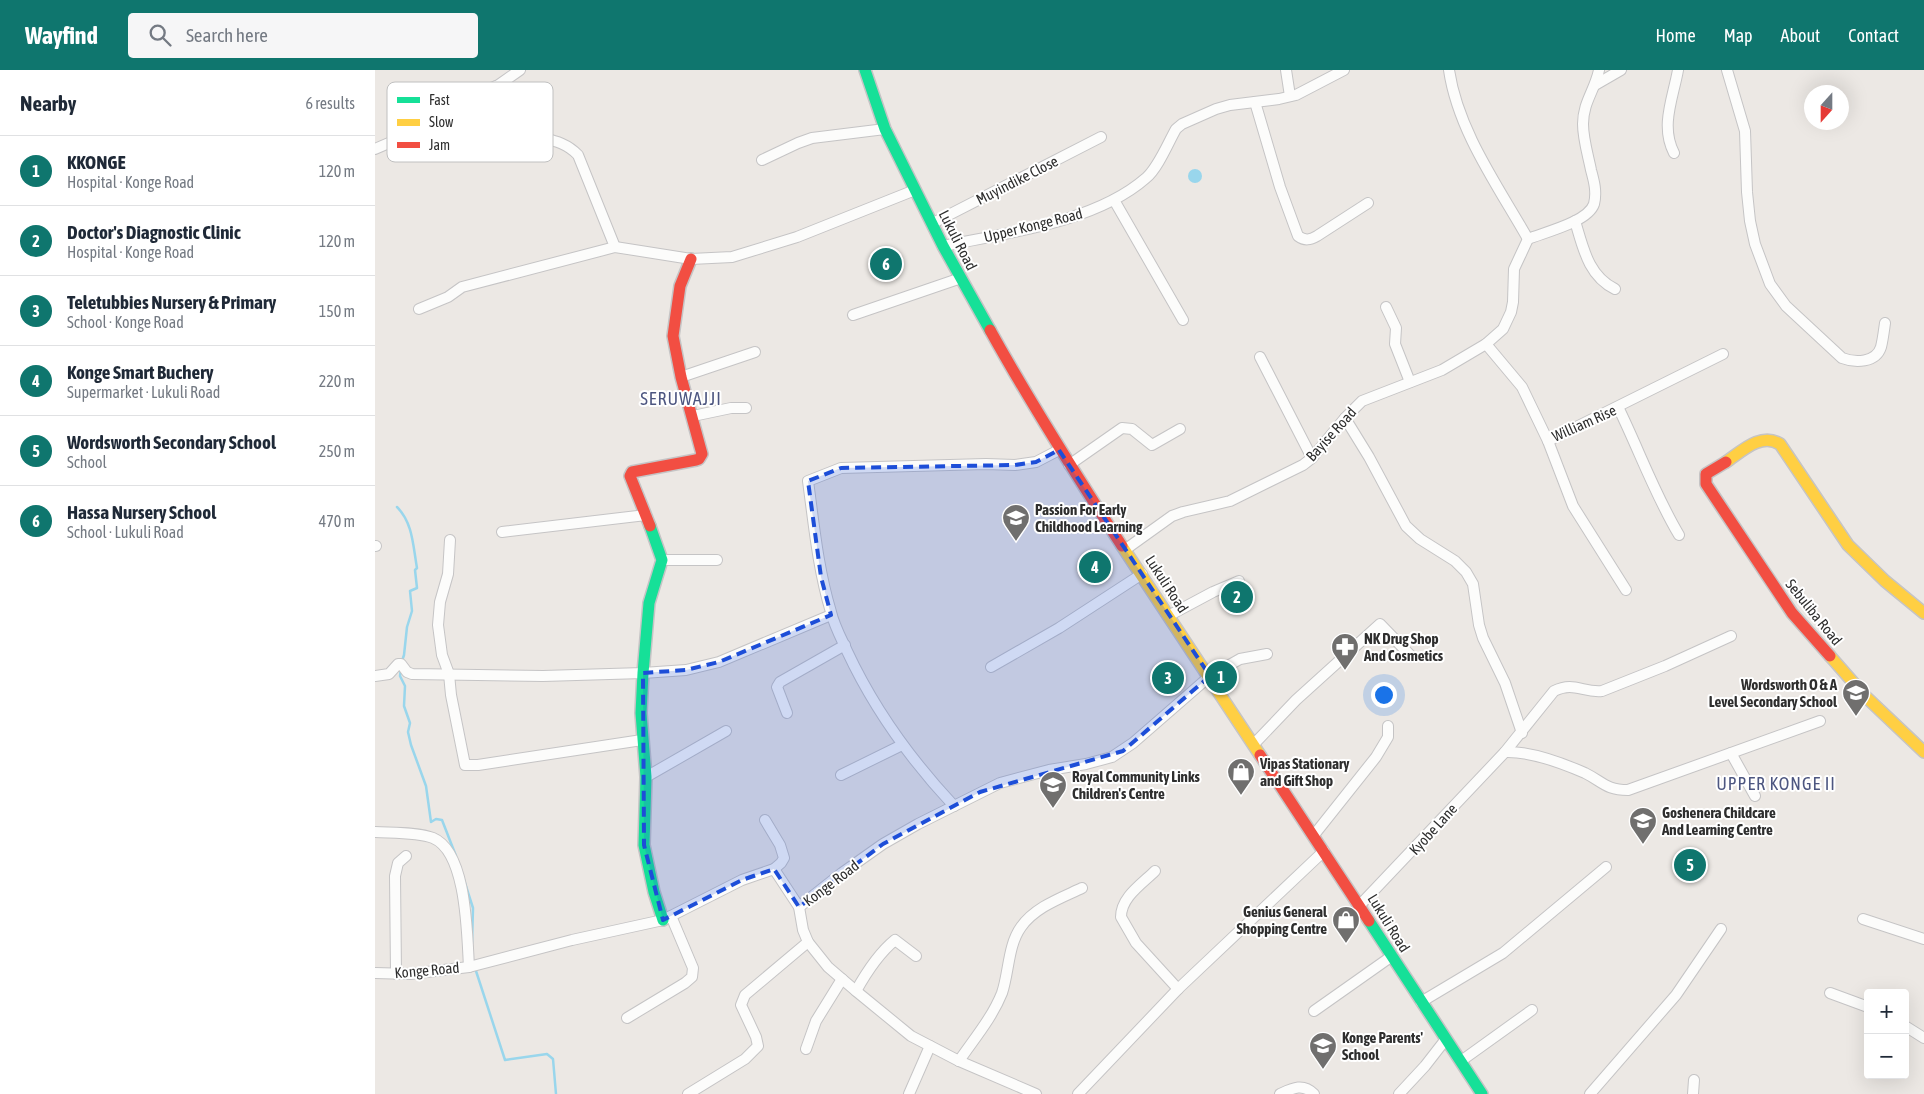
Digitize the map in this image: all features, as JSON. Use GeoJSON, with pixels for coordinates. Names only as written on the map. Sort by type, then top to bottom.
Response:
{"type":"FeatureCollection","features":[{"type":"Feature","properties":{"kind":"street"},"geometry":{"type":"LineString","coordinates":[[502,82],[520,70]]}},
{"type":"Feature","properties":{"kind":"street","name":"Lukuli Road"},"geometry":{"type":"LineString","coordinates":[[865,70],[885,129],[943,246],[1023,390],[1059,450],[1170,615],[1482,1094]]}},
{"type":"Feature","properties":{"kind":"street"},"geometry":{"type":"LineString","coordinates":[[1286,70],[1290,96]]}},
{"type":"Feature","properties":{"kind":"street","name":"Upper Konge Road"},"geometry":{"type":"LineString","coordinates":[[943,246],[1054,222],[1115,200],[1147,178],[1182,124],[1215,109],[1230,105],[1297,95],[1344,70]]}},
{"type":"Feature","properties":{"kind":"street"},"geometry":{"type":"LineString","coordinates":[[1449,70],[1457,104],[1471,139],[1528,239],[1575,221],[1588,213],[1593,206],[1595,185],[1583,126],[1585,102],[1595,84],[1599,70]]}},
{"type":"Feature","properties":{"kind":"street"},"geometry":{"type":"LineString","coordinates":[[1595,84],[1621,70]]}},
{"type":"Feature","properties":{"kind":"street"},"geometry":{"type":"LineString","coordinates":[[1674,153],[1668,139],[1667,130],[1668,115],[1678,70]]}},
{"type":"Feature","properties":{"kind":"street"},"geometry":{"type":"LineString","coordinates":[[1727,70],[1745,131],[1750,220],[1755,244],[1769,284],[1785,306],[1842,358],[1850,361],[1868,359],[1877,354],[1881,348],[1885,322]]}},
{"type":"Feature","properties":{"kind":"street"},"geometry":{"type":"LineString","coordinates":[[1255,102],[1280,187],[1298,236],[1309,240],[1368,203]]}},
{"type":"Feature","properties":{"kind":"street"},"geometry":{"type":"LineString","coordinates":[[762,160],[812,138],[885,129]]}},
{"type":"Feature","properties":{"kind":"street","name":"Muyindike Close"},"geometry":{"type":"LineString","coordinates":[[933,223],[1101,137]]}},
{"type":"Feature","properties":{"kind":"street"},"geometry":{"type":"LineString","coordinates":[[553,139],[571,147],[578,154],[615,247]]}},
{"type":"Feature","properties":{"kind":"street"},"geometry":{"type":"LineString","coordinates":[[375,149],[387,144]]}},
{"type":"Feature","properties":{"kind":"street"},"geometry":{"type":"LineString","coordinates":[[419,309],[448,297],[462,287],[615,247],[691,259],[733,257],[764,249],[852,217],[915,190]]}},
{"type":"Feature","properties":{"kind":"street"},"geometry":{"type":"LineString","coordinates":[[1115,200],[1183,320]]}},
{"type":"Feature","properties":{"kind":"street"},"geometry":{"type":"LineString","coordinates":[[1575,221],[1585,255],[1592,270],[1606,284],[1615,289]]}},
{"type":"Feature","properties":{"kind":"street","name":"Bayise Road"},"geometry":{"type":"LineString","coordinates":[[1126,550],[1172,516],[1230,501],[1297,468],[1312,458],[1345,418],[1363,401],[1442,370],[1486,344],[1503,329],[1511,312],[1514,269],[1528,239]]}},
{"type":"Feature","properties":{"kind":"street"},"geometry":{"type":"LineString","coordinates":[[627,1018],[685,984],[692,977],[693,968],[654,892],[645,845],[646,777],[642,740],[643,673],[650,595],[662,560],[630,474],[635,471],[699,459],[702,450],[681,377],[673,336],[680,286],[691,259]]}},
{"type":"Feature","properties":{"kind":"street"},"geometry":{"type":"LineString","coordinates":[[853,316],[961,278]]}},
{"type":"Feature","properties":{"kind":"street"},"geometry":{"type":"LineString","coordinates":[[1386,307],[1396,328],[1395,344],[1410,382]]}},
{"type":"Feature","properties":{"kind":"street","name":"William Rise"},"geometry":{"type":"LineString","coordinates":[[1486,344],[1522,387],[1548,441],[1723,354]]}},
{"type":"Feature","properties":{"kind":"street"},"geometry":{"type":"LineString","coordinates":[[681,377],[755,352]]}},
{"type":"Feature","properties":{"kind":"street"},"geometry":{"type":"LineString","coordinates":[[1260,357],[1312,458]]}},
{"type":"Feature","properties":{"kind":"street"},"geometry":{"type":"LineString","coordinates":[[1618,407],[1660,501],[1679,535]]}},
{"type":"Feature","properties":{"kind":"street"},"geometry":{"type":"LineString","coordinates":[[693,416],[731,408],[746,408]]}},
{"type":"Feature","properties":{"kind":"street"},"geometry":{"type":"LineString","coordinates":[[1345,418],[1369,457],[1406,526],[1420,539],[1455,561],[1466,572],[1473,584],[1481,631],[1505,683],[1522,733]]}},
{"type":"Feature","properties":{"kind":"street"},"geometry":{"type":"LineString","coordinates":[[1069,465],[1122,428],[1132,429],[1152,445],[1180,429]]}},
{"type":"Feature","properties":{"kind":"street","name":"Sebuliba Road"},"geometry":{"type":"LineString","coordinates":[[1924,613],[1893,590],[1860,559],[1837,530],[1780,444],[1774,440],[1760,440],[1706,474],[1706,484],[1792,613],[1865,696],[1924,752]]}},
{"type":"Feature","properties":{"kind":"street"},"geometry":{"type":"LineString","coordinates":[[1548,441],[1573,506],[1626,590]]}},
{"type":"Feature","properties":{"kind":"street"},"geometry":{"type":"LineString","coordinates":[[955,806],[930,781],[902,745],[866,688],[831,615],[821,577],[808,481],[841,468],[1015,465],[1036,462],[1059,450]]}},
{"type":"Feature","properties":{"kind":"street"},"geometry":{"type":"LineString","coordinates":[[502,532],[646,515]]}},
{"type":"Feature","properties":{"kind":"street"},"geometry":{"type":"LineString","coordinates":[[450,540],[448,574],[438,617],[442,655],[449,674],[465,765],[478,765],[642,740]]}},
{"type":"Feature","properties":{"kind":"street"},"geometry":{"type":"LineString","coordinates":[[662,560],[717,560]]}},
{"type":"Feature","properties":{"kind":"street"},"geometry":{"type":"LineString","coordinates":[[991,667],[1059,628],[1142,574]]}},
{"type":"Feature","properties":{"kind":"street"},"geometry":{"type":"LineString","coordinates":[[1170,615],[1213,592],[1239,581]]}},
{"type":"Feature","properties":{"kind":"street"},"geometry":{"type":"LineString","coordinates":[[375,676],[389,674],[398,664],[401,664],[409,674],[543,676],[686,670],[719,662],[831,615]]}},
{"type":"Feature","properties":{"kind":"street"},"geometry":{"type":"LineString","coordinates":[[1254,744],[1317,680],[1380,624],[1412,657]]}},
{"type":"Feature","properties":{"kind":"street","name":"Kyobe Lane"},"geometry":{"type":"LineString","coordinates":[[1360,905],[1505,752],[1555,691],[1564,686],[1574,686],[1595,692],[1602,691],[1665,666],[1731,636]]}},
{"type":"Feature","properties":{"kind":"street"},"geometry":{"type":"LineString","coordinates":[[787,713],[777,687],[780,682],[845,645]]}},
{"type":"Feature","properties":{"kind":"street","name":"Konge Road"},"geometry":{"type":"LineString","coordinates":[[375,973],[434,972],[469,967],[667,918],[742,880],[774,869],[799,907],[883,844],[917,824],[1000,783],[1049,770],[1087,764],[1112,757],[1133,743],[1210,676],[1240,659],[1267,654]]}},
{"type":"Feature","properties":{"kind":"street"},"geometry":{"type":"LineString","coordinates":[[1505,752],[1517,752],[1545,759],[1585,774],[1607,787],[1617,790],[1636,788],[1820,721]]}},
{"type":"Feature","properties":{"kind":"street"},"geometry":{"type":"LineString","coordinates":[[1314,835],[1376,757],[1387,737],[1387,726]]}},
{"type":"Feature","properties":{"kind":"street"},"geometry":{"type":"LineString","coordinates":[[646,777],[726,731]]}},
{"type":"Feature","properties":{"kind":"street"},"geometry":{"type":"LineString","coordinates":[[841,775],[902,745]]}},
{"type":"Feature","properties":{"kind":"street"},"geometry":{"type":"LineString","coordinates":[[1731,754],[1755,796]]}},
{"type":"Feature","properties":{"kind":"street"},"geometry":{"type":"LineString","coordinates":[[765,820],[780,845],[784,858],[781,864],[774,869]]}},
{"type":"Feature","properties":{"kind":"street"},"geometry":{"type":"LineString","coordinates":[[375,832],[427,836],[444,846],[454,862],[464,900],[469,967]]}},
{"type":"Feature","properties":{"kind":"street"},"geometry":{"type":"LineString","coordinates":[[1078,1094],[1178,989],[1324,850]]}},
{"type":"Feature","properties":{"kind":"street"},"geometry":{"type":"LineString","coordinates":[[396,974],[395,876],[398,863],[406,856]]}},
{"type":"Feature","properties":{"kind":"street"},"geometry":{"type":"LineString","coordinates":[[1421,1002],[1503,953],[1605,867]]}},
{"type":"Feature","properties":{"kind":"street"},"geometry":{"type":"LineString","coordinates":[[1155,871],[1123,904],[1121,917],[1136,942],[1178,989]]}},
{"type":"Feature","properties":{"kind":"street"},"geometry":{"type":"LineString","coordinates":[[959,1061],[997,1004],[1006,978],[1015,938],[1021,928],[1030,917],[1043,908],[1082,888]]}},
{"type":"Feature","properties":{"kind":"street"},"geometry":{"type":"LineString","coordinates":[[799,907],[803,930],[808,942],[828,967],[896,1025],[959,1061],[1036,1094]]}},
{"type":"Feature","properties":{"kind":"street"},"geometry":{"type":"LineString","coordinates":[[1863,918],[1924,939]]}},
{"type":"Feature","properties":{"kind":"street"},"geometry":{"type":"LineString","coordinates":[[1589,1094],[1676,995],[1721,929]]}},
{"type":"Feature","properties":{"kind":"street"},"geometry":{"type":"LineString","coordinates":[[856,991],[889,944],[895,940],[916,956]]}},
{"type":"Feature","properties":{"kind":"street"},"geometry":{"type":"LineString","coordinates":[[688,1094],[745,1059],[757,1046],[756,1037],[741,1005],[742,1000],[745,995],[808,942]]}},
{"type":"Feature","properties":{"kind":"street"},"geometry":{"type":"LineString","coordinates":[[1314,1011],[1392,956]]}},
{"type":"Feature","properties":{"kind":"street"},"geometry":{"type":"LineString","coordinates":[[806,1049],[816,1021],[842,979]]}},
{"type":"Feature","properties":{"kind":"street"},"geometry":{"type":"LineString","coordinates":[[1830,993],[1864,1006]]}},
{"type":"Feature","properties":{"kind":"street"},"geometry":{"type":"LineString","coordinates":[[1461,1061],[1532,1010]]}},
{"type":"Feature","properties":{"kind":"street"},"geometry":{"type":"LineString","coordinates":[[1909,1029],[1924,1038]]}},
{"type":"Feature","properties":{"kind":"street"},"geometry":{"type":"LineString","coordinates":[[1399,1094],[1425,1066],[1446,1039]]}},
{"type":"Feature","properties":{"kind":"street"},"geometry":{"type":"LineString","coordinates":[[909,1094],[930,1046]]}},
{"type":"Feature","properties":{"kind":"street"},"geometry":{"type":"LineString","coordinates":[[1693,1094],[1694,1080]]}},
{"type":"Feature","properties":{"kind":"street"},"geometry":{"type":"LineString","coordinates":[[1280,1094],[1300,1087],[1306,1088],[1314,1094]]}},
{"type":"Feature","properties":{"kind":"highlighted area"},"geometry":{"type":"Polygon","coordinates":[[[1059,450],[1210,676],[1123,751],[980,792],[883,844],[799,907],[774,869],[742,880],[663,920],[644,845],[643,673],[686,670],[719,662],[831,615],[821,577],[808,481],[841,468],[1015,465],[1036,462],[1059,450]]]}},
{"type":"Feature","properties":{"kind":"water"},"geometry":{"type":"Polygon","coordinates":[[[1192,169],[1198,169],[1202,176],[1198,183],[1192,183],[1188,179],[1188,173],[1192,169]]]}},
{"type":"Feature","properties":{"kind":"waterway"},"geometry":{"type":"LineString","coordinates":[[397,507],[409,528],[417,568],[415,570],[417,588],[410,591],[412,611],[407,627],[402,661]]}},
{"type":"Feature","properties":{"kind":"waterway"},"geometry":{"type":"LineString","coordinates":[[401,669],[400,676],[405,686],[404,706],[410,723],[408,732],[426,786],[431,822],[436,819],[442,820],[456,856]]}},
{"type":"Feature","properties":{"kind":"waterway"},"geometry":{"type":"LineString","coordinates":[[464,880],[473,908],[472,943]]}},
{"type":"Feature","properties":{"kind":"waterway"},"geometry":{"type":"LineString","coordinates":[[476,971],[505,1060],[547,1054],[553,1059],[556,1094]]}},
{"type":"Feature","properties":{"kind":"traffic: fast"},"geometry":{"type":"LineString","coordinates":[[865,70],[885,129],[943,246],[990,330]]}},
{"type":"Feature","properties":{"kind":"traffic: fast"},"geometry":{"type":"LineString","coordinates":[[650,526],[662,560],[649,603],[643,673],[641,713],[646,777],[644,845],[654,892],[663,920]]}},
{"type":"Feature","properties":{"kind":"traffic: fast"},"geometry":{"type":"LineString","coordinates":[[1369,921],[1482,1094]]}},
{"type":"Feature","properties":{"kind":"traffic: slow"},"geometry":{"type":"LineString","coordinates":[[1726,462],[1752,444],[1766,440],[1780,444],[1848,545],[1885,581],[1924,613]]}},
{"type":"Feature","properties":{"kind":"traffic: slow"},"geometry":{"type":"LineString","coordinates":[[1122,546],[1260,755]]}},
{"type":"Feature","properties":{"kind":"traffic: slow"},"geometry":{"type":"LineString","coordinates":[[1830,656],[1865,696],[1924,752]]}},
{"type":"Feature","properties":{"kind":"traffic: jam"},"geometry":{"type":"LineString","coordinates":[[650,526],[630,476],[632,472],[696,460],[702,454],[681,377],[673,336],[680,286],[691,259]]}},
{"type":"Feature","properties":{"kind":"traffic: jam"},"geometry":{"type":"LineString","coordinates":[[990,330],[1021,385],[1122,546]]}},
{"type":"Feature","properties":{"kind":"traffic: jam"},"geometry":{"type":"LineString","coordinates":[[1726,462],[1706,474],[1706,484],[1792,613],[1830,656]]}},
{"type":"Feature","properties":{"kind":"traffic: jam"},"geometry":{"type":"LineString","coordinates":[[1260,755],[1369,921]]}},
{"type":"Feature","properties":{"kind":"place","name":"Hassa Nursery School"},"geometry":{"type":"Point","coordinates":[886,264]}},
{"type":"Feature","properties":{"kind":"place","name":"Passion For Early Childhood Learning"},"geometry":{"type":"Point","coordinates":[1016,542]}},
{"type":"Feature","properties":{"kind":"place","name":"Konge Smart Buchery"},"geometry":{"type":"Point","coordinates":[1095,567]}},
{"type":"Feature","properties":{"kind":"place","name":"Doctor's Diagnostic Clinic"},"geometry":{"type":"Point","coordinates":[1237,597]}},
{"type":"Feature","properties":{"kind":"place","name":"NK Drug Shop And Cosmetics"},"geometry":{"type":"Point","coordinates":[1345,671]}},
{"type":"Feature","properties":{"kind":"place","name":"KKONGE"},"geometry":{"type":"Point","coordinates":[1221,677]}},
{"type":"Feature","properties":{"kind":"place","name":"Teletubbies Nursery & Primary"},"geometry":{"type":"Point","coordinates":[1168,678]}},
{"type":"Feature","properties":{"kind":"place","name":"Wordsworth O & A Level Secondary School"},"geometry":{"type":"Point","coordinates":[1856,717]}},
{"type":"Feature","properties":{"kind":"place","name":"Vipas Stationary and Gift Shop"},"geometry":{"type":"Point","coordinates":[1241,796]}},
{"type":"Feature","properties":{"kind":"place","name":"Royal Community Links Children's Centre"},"geometry":{"type":"Point","coordinates":[1053,809]}},
{"type":"Feature","properties":{"kind":"place","name":"Goshenera Childcare And Learning Centre"},"geometry":{"type":"Point","coordinates":[1643,845]}},
{"type":"Feature","properties":{"kind":"place","name":"Wordsworth Secondary School"},"geometry":{"type":"Point","coordinates":[1690,865]}},
{"type":"Feature","properties":{"kind":"place","name":"Genius General Shopping Centre"},"geometry":{"type":"Point","coordinates":[1346,944]}},
{"type":"Feature","properties":{"kind":"place","name":"Konge Parents' School"},"geometry":{"type":"Point","coordinates":[1323,1070]}},
{"type":"Feature","properties":{"kind":"district","name":"SERUWAJJI"},"geometry":{"type":"Point","coordinates":[681,398]}},
{"type":"Feature","properties":{"kind":"district","name":"UPPER KONGE II"},"geometry":{"type":"Point","coordinates":[1776,783]}}]}
